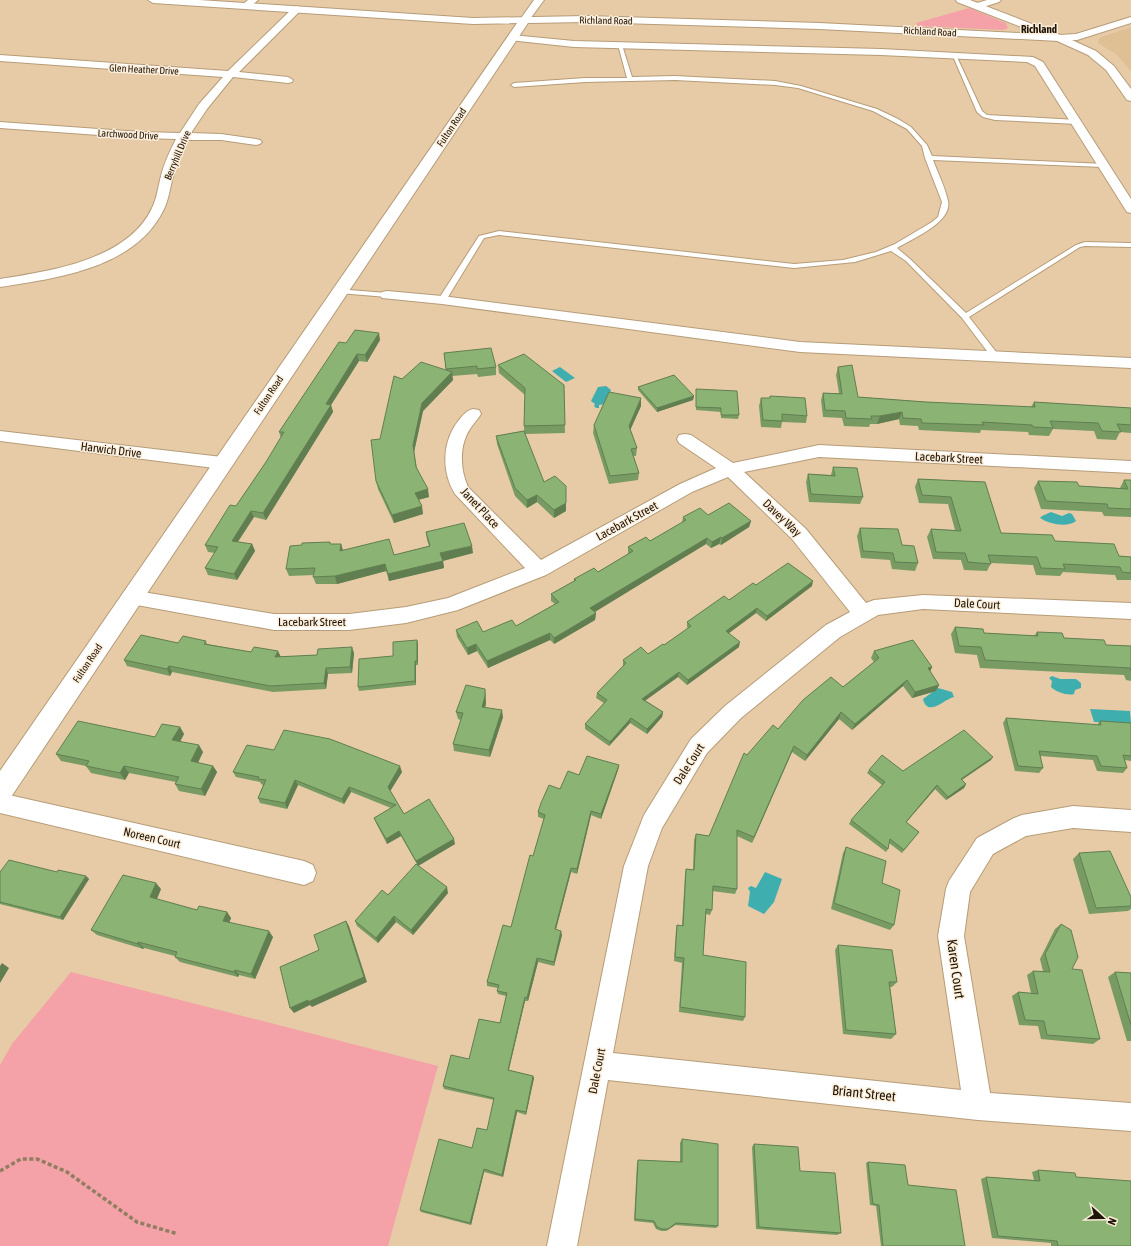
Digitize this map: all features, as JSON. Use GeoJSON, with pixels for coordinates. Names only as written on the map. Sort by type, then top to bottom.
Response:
{"type":"FeatureCollection","features":[{"type":"Feature","properties":{"kind":"street","name":"Richland Road"},"geometry":{"type":"LineString","coordinates":[[153,0],[249,3],[297,9],[473,21],[593,19],[804,25],[1059,38]]}},
{"type":"Feature","properties":{"kind":"street","name":"Fulton Road"},"geometry":{"type":"LineString","coordinates":[[1,790],[339,291],[539,0]]}},
{"type":"Feature","properties":{"kind":"street"},"geometry":{"type":"LineString","coordinates":[[961,0],[1059,38],[1092,53],[1110,68],[1131,97]]}},
{"type":"Feature","properties":{"kind":"street"},"geometry":{"type":"LineString","coordinates":[[977,6],[996,0]]}},
{"type":"Feature","properties":{"kind":"street","name":"Berryhill Drive"},"geometry":{"type":"LineString","coordinates":[[0,283],[51,275],[74,269],[118,251],[143,233],[158,210],[168,170],[191,122],[216,89],[230,74],[297,9]]}},
{"type":"Feature","properties":{"kind":"street"},"geometry":{"type":"LineString","coordinates":[[1059,38],[1077,37],[1131,20]]}},
{"type":"Feature","properties":{"kind":"street"},"geometry":{"type":"LineString","coordinates":[[512,38],[574,44],[954,55],[1029,59],[1036,61],[1039,64],[1131,209]]}},
{"type":"Feature","properties":{"kind":"street","name":"Glen Heather Drive"},"geometry":{"type":"LineString","coordinates":[[0,58],[230,74],[288,80]]}},
{"type":"Feature","properties":{"kind":"street","name":"Larchwood Drive"},"geometry":{"type":"LineString","coordinates":[[0,125],[134,135],[221,137],[256,142]]}},
{"type":"Feature","properties":{"kind":"street"},"geometry":{"type":"LineString","coordinates":[[387,295],[442,300],[800,346],[1131,363]]}},
{"type":"Feature","properties":{"kind":"street","name":"Janet Place"},"geometry":{"type":"LineString","coordinates":[[473,414],[462,427],[453,452],[456,480],[461,490],[539,570]]}},
{"type":"Feature","properties":{"kind":"street","name":"Harwich Drive"},"geometry":{"type":"LineString","coordinates":[[0,436],[222,463]]}},
{"type":"Feature","properties":{"kind":"street","name":"Davey Way"},"geometry":{"type":"LineString","coordinates":[[685,439],[730,469],[799,534],[863,614]]}},
{"type":"Feature","properties":{"kind":"street","name":"Lacebark Street"},"geometry":{"type":"LineString","coordinates":[[131,597],[274,622],[349,622],[406,615],[451,605],[539,570],[686,488],[730,469],[819,451],[1131,466]]}},
{"type":"Feature","properties":{"kind":"street","name":"Dale Court"},"geometry":{"type":"LineString","coordinates":[[562,1246],[636,866],[652,823],[699,746],[733,712],[833,631],[874,608],[923,602],[1131,611]]}},
{"type":"Feature","properties":{"kind":"street","name":"Noreen Court"},"geometry":{"type":"LineString","coordinates":[[1,790],[304,873]]}},
{"type":"Feature","properties":{"kind":"street","name":"Karen Court"},"geometry":{"type":"LineString","coordinates":[[978,1106],[950,936],[958,889],[985,846],[1022,826],[1073,817],[1131,821]]}},
{"type":"Feature","properties":{"kind":"street","name":"Briant Street"},"geometry":{"type":"LineString","coordinates":[[598,1065],[978,1106],[1131,1117]]}},
{"type":"Feature","properties":{"kind":"lane"},"geometry":{"type":"LineString","coordinates":[[620,45],[630,79]]}},
{"type":"Feature","properties":{"kind":"lane"},"geometry":{"type":"LineString","coordinates":[[954,55],[980,112],[985,116],[995,118],[1077,122]]}},
{"type":"Feature","properties":{"kind":"lane"},"geometry":{"type":"LineString","coordinates":[[442,300],[482,236],[499,233],[794,266],[840,263],[873,256],[892,248],[939,220],[945,211],[944,202],[925,146],[909,128],[874,110],[799,87],[768,82],[675,78],[543,82],[514,85]]}},
{"type":"Feature","properties":{"kind":"lane"},"geometry":{"type":"LineString","coordinates":[[928,158],[1103,165]]}},
{"type":"Feature","properties":{"kind":"lane"},"geometry":{"type":"LineString","coordinates":[[966,316],[1078,246],[1085,244],[1131,245]]}},
{"type":"Feature","properties":{"kind":"lane"},"geometry":{"type":"LineString","coordinates":[[892,248],[908,260],[966,316],[996,357]]}},
{"type":"Feature","properties":{"kind":"lane"},"geometry":{"type":"LineString","coordinates":[[339,291],[387,295]]}},
{"type":"Feature","properties":{"kind":"path"},"geometry":{"type":"LineString","coordinates":[[0,1171],[24,1158],[49,1162],[72,1176],[114,1207],[139,1223],[178,1234]]}},
{"type":"Feature","properties":{"kind":"shaded area"},"geometry":{"type":"Polygon","coordinates":[[[969,8],[1006,23],[1008,28],[1003,30],[917,26],[916,23],[969,8]]]}},
{"type":"Feature","properties":{"kind":"shaded area"},"geometry":{"type":"Polygon","coordinates":[[[1131,27],[1131,71],[1116,54],[1098,43],[1098,41],[1101,37],[1131,27]]]}},
{"type":"Feature","properties":{"kind":"shaded area"},"geometry":{"type":"Polygon","coordinates":[[[71,972],[438,1066],[388,1246],[0,1246],[0,1065],[12,1044],[71,972]]]}},
{"type":"Feature","properties":{"kind":"water"},"geometry":{"type":"Polygon","coordinates":[[[560,367],[575,378],[566,382],[552,371],[560,367]]]}},
{"type":"Feature","properties":{"kind":"water"},"geometry":{"type":"Polygon","coordinates":[[[606,386],[611,390],[605,404],[599,405],[599,408],[596,408],[594,406],[595,404],[591,401],[598,387],[606,386]]]}},
{"type":"Feature","properties":{"kind":"water"},"geometry":{"type":"Polygon","coordinates":[[[1051,512],[1062,516],[1069,513],[1072,514],[1076,521],[1063,525],[1048,522],[1040,518],[1051,512]]]}},
{"type":"Feature","properties":{"kind":"water"},"geometry":{"type":"Polygon","coordinates":[[[1052,676],[1060,679],[1076,679],[1081,683],[1081,688],[1075,690],[1074,694],[1059,692],[1051,687],[1052,681],[1049,678],[1052,676]]]}},
{"type":"Feature","properties":{"kind":"water"},"geometry":{"type":"Polygon","coordinates":[[[938,688],[952,692],[954,697],[937,706],[929,707],[925,704],[923,699],[938,688]]]}},
{"type":"Feature","properties":{"kind":"water"},"geometry":{"type":"Polygon","coordinates":[[[1090,709],[1130,711],[1131,724],[1094,722],[1090,709]]]}},
{"type":"Feature","properties":{"kind":"water"},"geometry":{"type":"Polygon","coordinates":[[[765,872],[782,879],[774,902],[764,914],[748,906],[750,892],[748,888],[751,886],[756,888],[765,872]]]}},
{"type":"Feature","properties":{"kind":"building"},"geometry":{"type":"Polygon","coordinates":[[[355,330],[379,333],[365,355],[357,354],[326,404],[331,405],[263,513],[251,511],[232,541],[252,544],[234,574],[205,568],[218,547],[205,545],[230,505],[236,506],[266,462],[284,432],[279,432],[339,342],[346,343],[355,330]]]}},
{"type":"Feature","properties":{"kind":"building"},"geometry":{"type":"Polygon","coordinates":[[[491,348],[496,367],[477,369],[477,366],[446,369],[444,353],[491,348]]]}},
{"type":"Feature","properties":{"kind":"building"},"geometry":{"type":"Polygon","coordinates":[[[524,354],[564,385],[565,425],[524,426],[525,388],[498,365],[524,354]]]}},
{"type":"Feature","properties":{"kind":"building"},"geometry":{"type":"Polygon","coordinates":[[[421,362],[452,372],[422,403],[413,445],[416,467],[428,489],[415,493],[422,506],[392,515],[376,481],[371,440],[380,439],[394,376],[402,379],[421,362]]]}},
{"type":"Feature","properties":{"kind":"building"},"geometry":{"type":"Polygon","coordinates":[[[852,365],[858,397],[1035,407],[1034,402],[1131,408],[1131,425],[1117,424],[1121,432],[1102,431],[1098,423],[1050,421],[1053,428],[1033,427],[1032,425],[982,422],[984,425],[922,423],[921,419],[903,418],[902,412],[871,416],[872,419],[846,418],[845,411],[825,410],[823,393],[842,394],[838,367],[852,365]]]}},
{"type":"Feature","properties":{"kind":"building"},"geometry":{"type":"Polygon","coordinates":[[[674,375],[694,396],[657,408],[638,387],[674,375]]]}},
{"type":"Feature","properties":{"kind":"building"},"geometry":{"type":"Polygon","coordinates":[[[696,389],[737,391],[739,415],[721,415],[721,408],[696,407],[696,389]]]}},
{"type":"Feature","properties":{"kind":"building"},"geometry":{"type":"Polygon","coordinates":[[[609,392],[641,398],[629,426],[637,448],[631,449],[639,473],[610,476],[594,425],[609,392]]]}},
{"type":"Feature","properties":{"kind":"building"},"geometry":{"type":"Polygon","coordinates":[[[770,396],[805,398],[807,416],[782,414],[782,421],[763,420],[761,398],[770,398],[770,396]]]}},
{"type":"Feature","properties":{"kind":"building"},"geometry":{"type":"Polygon","coordinates":[[[524,431],[544,482],[555,476],[566,486],[566,503],[554,510],[537,495],[527,500],[515,488],[496,436],[524,431]]]}},
{"type":"Feature","properties":{"kind":"building"},"geometry":{"type":"Polygon","coordinates":[[[833,467],[857,468],[863,497],[811,494],[808,474],[835,476],[833,467]]]}},
{"type":"Feature","properties":{"kind":"building"},"geometry":{"type":"Polygon","coordinates":[[[918,479],[985,482],[1001,533],[1052,535],[1055,541],[1114,544],[1119,556],[1131,557],[1131,573],[1122,572],[1120,567],[1063,564],[1065,569],[1041,568],[1037,557],[988,555],[991,564],[968,562],[965,553],[936,552],[931,529],[961,531],[951,497],[922,495],[918,479]]]}},
{"type":"Feature","properties":{"kind":"building"},"geometry":{"type":"Polygon","coordinates":[[[1124,480],[1131,480],[1131,509],[1108,508],[1107,504],[1046,501],[1038,481],[1077,482],[1079,486],[1128,489],[1124,480]]]}},
{"type":"Feature","properties":{"kind":"building"},"geometry":{"type":"Polygon","coordinates":[[[729,503],[751,521],[722,538],[721,537],[712,542],[707,538],[590,608],[596,613],[554,638],[550,633],[487,661],[476,644],[467,648],[456,630],[477,621],[483,632],[512,620],[516,626],[559,602],[551,594],[576,580],[574,579],[594,568],[598,572],[633,551],[628,547],[646,537],[650,541],[686,520],[683,517],[700,508],[708,515],[729,503]]]}},
{"type":"Feature","properties":{"kind":"building"},"geometry":{"type":"Polygon","coordinates":[[[464,523],[472,546],[440,553],[443,561],[388,574],[385,564],[335,576],[313,577],[315,568],[286,569],[290,546],[302,545],[302,543],[330,542],[330,544],[341,544],[340,551],[389,539],[394,555],[430,546],[426,532],[464,523]]]}},
{"type":"Feature","properties":{"kind":"building"},"geometry":{"type":"Polygon","coordinates":[[[860,528],[898,529],[902,545],[914,546],[918,563],[895,562],[893,553],[863,551],[860,528]]]}},
{"type":"Feature","properties":{"kind":"building"},"geometry":{"type":"Polygon","coordinates":[[[788,563],[813,581],[767,616],[757,608],[726,631],[740,642],[688,680],[679,672],[642,699],[663,712],[647,729],[631,718],[610,742],[585,724],[607,700],[597,693],[626,663],[623,660],[641,647],[648,654],[663,644],[664,645],[691,626],[687,622],[724,596],[729,600],[753,583],[756,585],[788,563]]]}},
{"type":"Feature","properties":{"kind":"building"},"geometry":{"type":"Polygon","coordinates":[[[955,627],[983,629],[984,633],[1038,636],[1037,632],[1062,633],[1064,638],[1104,640],[1106,645],[1131,646],[1131,671],[1130,668],[985,660],[981,647],[959,646],[955,627]]]}},
{"type":"Feature","properties":{"kind":"building"},"geometry":{"type":"Polygon","coordinates":[[[141,635],[178,643],[183,636],[206,641],[204,644],[251,652],[254,647],[278,651],[275,657],[317,655],[318,649],[352,647],[350,667],[326,668],[324,683],[270,686],[169,666],[167,669],[124,660],[141,635]]]}},
{"type":"Feature","properties":{"kind":"building"},"geometry":{"type":"Polygon","coordinates":[[[417,640],[415,681],[358,687],[359,659],[393,656],[393,642],[417,640]]]}},
{"type":"Feature","properties":{"kind":"building"},"geometry":{"type":"Polygon","coordinates":[[[913,640],[932,667],[928,668],[939,685],[915,692],[907,680],[855,724],[841,712],[807,755],[794,746],[754,837],[737,830],[737,889],[713,886],[712,910],[706,909],[703,955],[746,962],[745,1017],[680,1007],[684,958],[675,957],[677,925],[683,926],[686,869],[694,870],[696,834],[709,836],[744,753],[747,755],[773,725],[778,729],[803,700],[831,677],[843,687],[879,658],[874,651],[913,640]]]}},
{"type":"Feature","properties":{"kind":"building"},"geometry":{"type":"Polygon","coordinates":[[[466,685],[485,689],[482,707],[502,710],[489,750],[453,744],[463,713],[456,712],[466,685]]]}},
{"type":"Feature","properties":{"kind":"building"},"geometry":{"type":"Polygon","coordinates":[[[1006,718],[1101,725],[1100,721],[1131,723],[1131,756],[1123,755],[1127,768],[1101,766],[1097,756],[1039,751],[1043,768],[1018,766],[1006,718]]]}},
{"type":"Feature","properties":{"kind":"building"},"geometry":{"type":"Polygon","coordinates":[[[78,721],[155,737],[162,724],[180,727],[172,740],[199,745],[191,761],[213,766],[201,789],[175,784],[179,777],[124,766],[120,773],[86,766],[89,761],[56,754],[78,721]]]}},
{"type":"Feature","properties":{"kind":"building"},"geometry":{"type":"Polygon","coordinates":[[[284,730],[330,739],[400,766],[388,787],[404,814],[429,799],[454,839],[416,861],[399,831],[386,839],[374,818],[396,805],[349,787],[342,799],[295,780],[285,803],[258,798],[266,780],[258,779],[259,777],[233,772],[247,745],[274,750],[284,730]]]}},
{"type":"Feature","properties":{"kind":"building"},"geometry":{"type":"Polygon","coordinates":[[[964,730],[993,757],[961,779],[966,784],[948,797],[937,785],[906,822],[919,832],[904,850],[890,839],[888,849],[851,820],[885,782],[869,770],[882,755],[903,771],[964,730]]]}},
{"type":"Feature","properties":{"kind":"building"},"geometry":{"type":"Polygon","coordinates":[[[587,756],[619,765],[601,814],[591,811],[577,869],[571,868],[555,929],[561,931],[554,962],[537,958],[527,998],[525,997],[508,1070],[533,1076],[526,1112],[516,1110],[502,1175],[484,1169],[470,1223],[420,1210],[439,1139],[472,1148],[477,1128],[487,1130],[494,1098],[443,1086],[451,1055],[469,1059],[479,1019],[500,1023],[507,993],[497,991],[499,985],[487,982],[503,925],[511,927],[530,855],[533,856],[545,815],[538,812],[549,785],[560,789],[568,771],[579,775],[587,756]]]}},
{"type":"Feature","properties":{"kind":"building"},"geometry":{"type":"Polygon","coordinates":[[[846,847],[886,861],[882,883],[900,890],[894,925],[834,903],[846,847]]]}},
{"type":"Feature","properties":{"kind":"building"},"geometry":{"type":"Polygon","coordinates":[[[1110,851],[1131,897],[1131,906],[1096,908],[1079,853],[1110,851]]]}},
{"type":"Feature","properties":{"kind":"building"},"geometry":{"type":"Polygon","coordinates":[[[9,860],[57,872],[58,870],[86,876],[60,917],[0,902],[0,872],[9,860]]]}},
{"type":"Feature","properties":{"kind":"building"},"geometry":{"type":"Polygon","coordinates":[[[416,864],[447,887],[411,930],[394,916],[376,938],[355,921],[382,890],[388,895],[416,864]]]}},
{"type":"Feature","properties":{"kind":"building"},"geometry":{"type":"Polygon","coordinates":[[[123,875],[156,883],[150,897],[197,910],[199,906],[227,912],[223,921],[269,931],[251,974],[235,970],[234,972],[175,957],[177,952],[138,942],[138,944],[91,930],[123,875]]]}},
{"type":"Feature","properties":{"kind":"building"},"geometry":{"type":"Polygon","coordinates":[[[346,921],[364,977],[308,1002],[308,1000],[290,1008],[280,967],[319,950],[314,935],[346,921]]]}},
{"type":"Feature","properties":{"kind":"building"},"geometry":{"type":"Polygon","coordinates":[[[1061,924],[1071,930],[1078,957],[1072,969],[1082,970],[1100,1039],[1047,1035],[1044,1021],[1025,1020],[1018,992],[1038,994],[1033,971],[1050,972],[1045,954],[1061,924]]]}},
{"type":"Feature","properties":{"kind":"building"},"geometry":{"type":"Polygon","coordinates":[[[838,945],[892,950],[897,982],[889,982],[896,1034],[846,1030],[838,945]]]}},
{"type":"Feature","properties":{"kind":"building"},"geometry":{"type":"Polygon","coordinates":[[[1115,972],[1131,973],[1131,1025],[1115,972]]]}},
{"type":"Feature","properties":{"kind":"building"},"geometry":{"type":"Polygon","coordinates":[[[682,1139],[718,1144],[718,1226],[676,1223],[668,1229],[662,1229],[657,1227],[654,1221],[635,1219],[638,1160],[682,1162],[682,1139]]]}},
{"type":"Feature","properties":{"kind":"building"},"geometry":{"type":"Polygon","coordinates":[[[754,1144],[798,1147],[800,1171],[835,1173],[841,1233],[759,1227],[754,1144]]]}},
{"type":"Feature","properties":{"kind":"building"},"geometry":{"type":"Polygon","coordinates":[[[868,1162],[905,1165],[908,1185],[956,1190],[965,1246],[883,1246],[879,1205],[873,1204],[868,1162]]]}},
{"type":"Feature","properties":{"kind":"building"},"geometry":{"type":"Polygon","coordinates":[[[1038,1170],[1075,1173],[1076,1177],[1131,1181],[1131,1246],[1058,1246],[1057,1241],[998,1236],[986,1177],[1040,1181],[1038,1170]]]}},
{"type":"Feature","properties":{"kind":"district","name":"Richland"},"geometry":{"type":"Point","coordinates":[1039,29]}}]}
